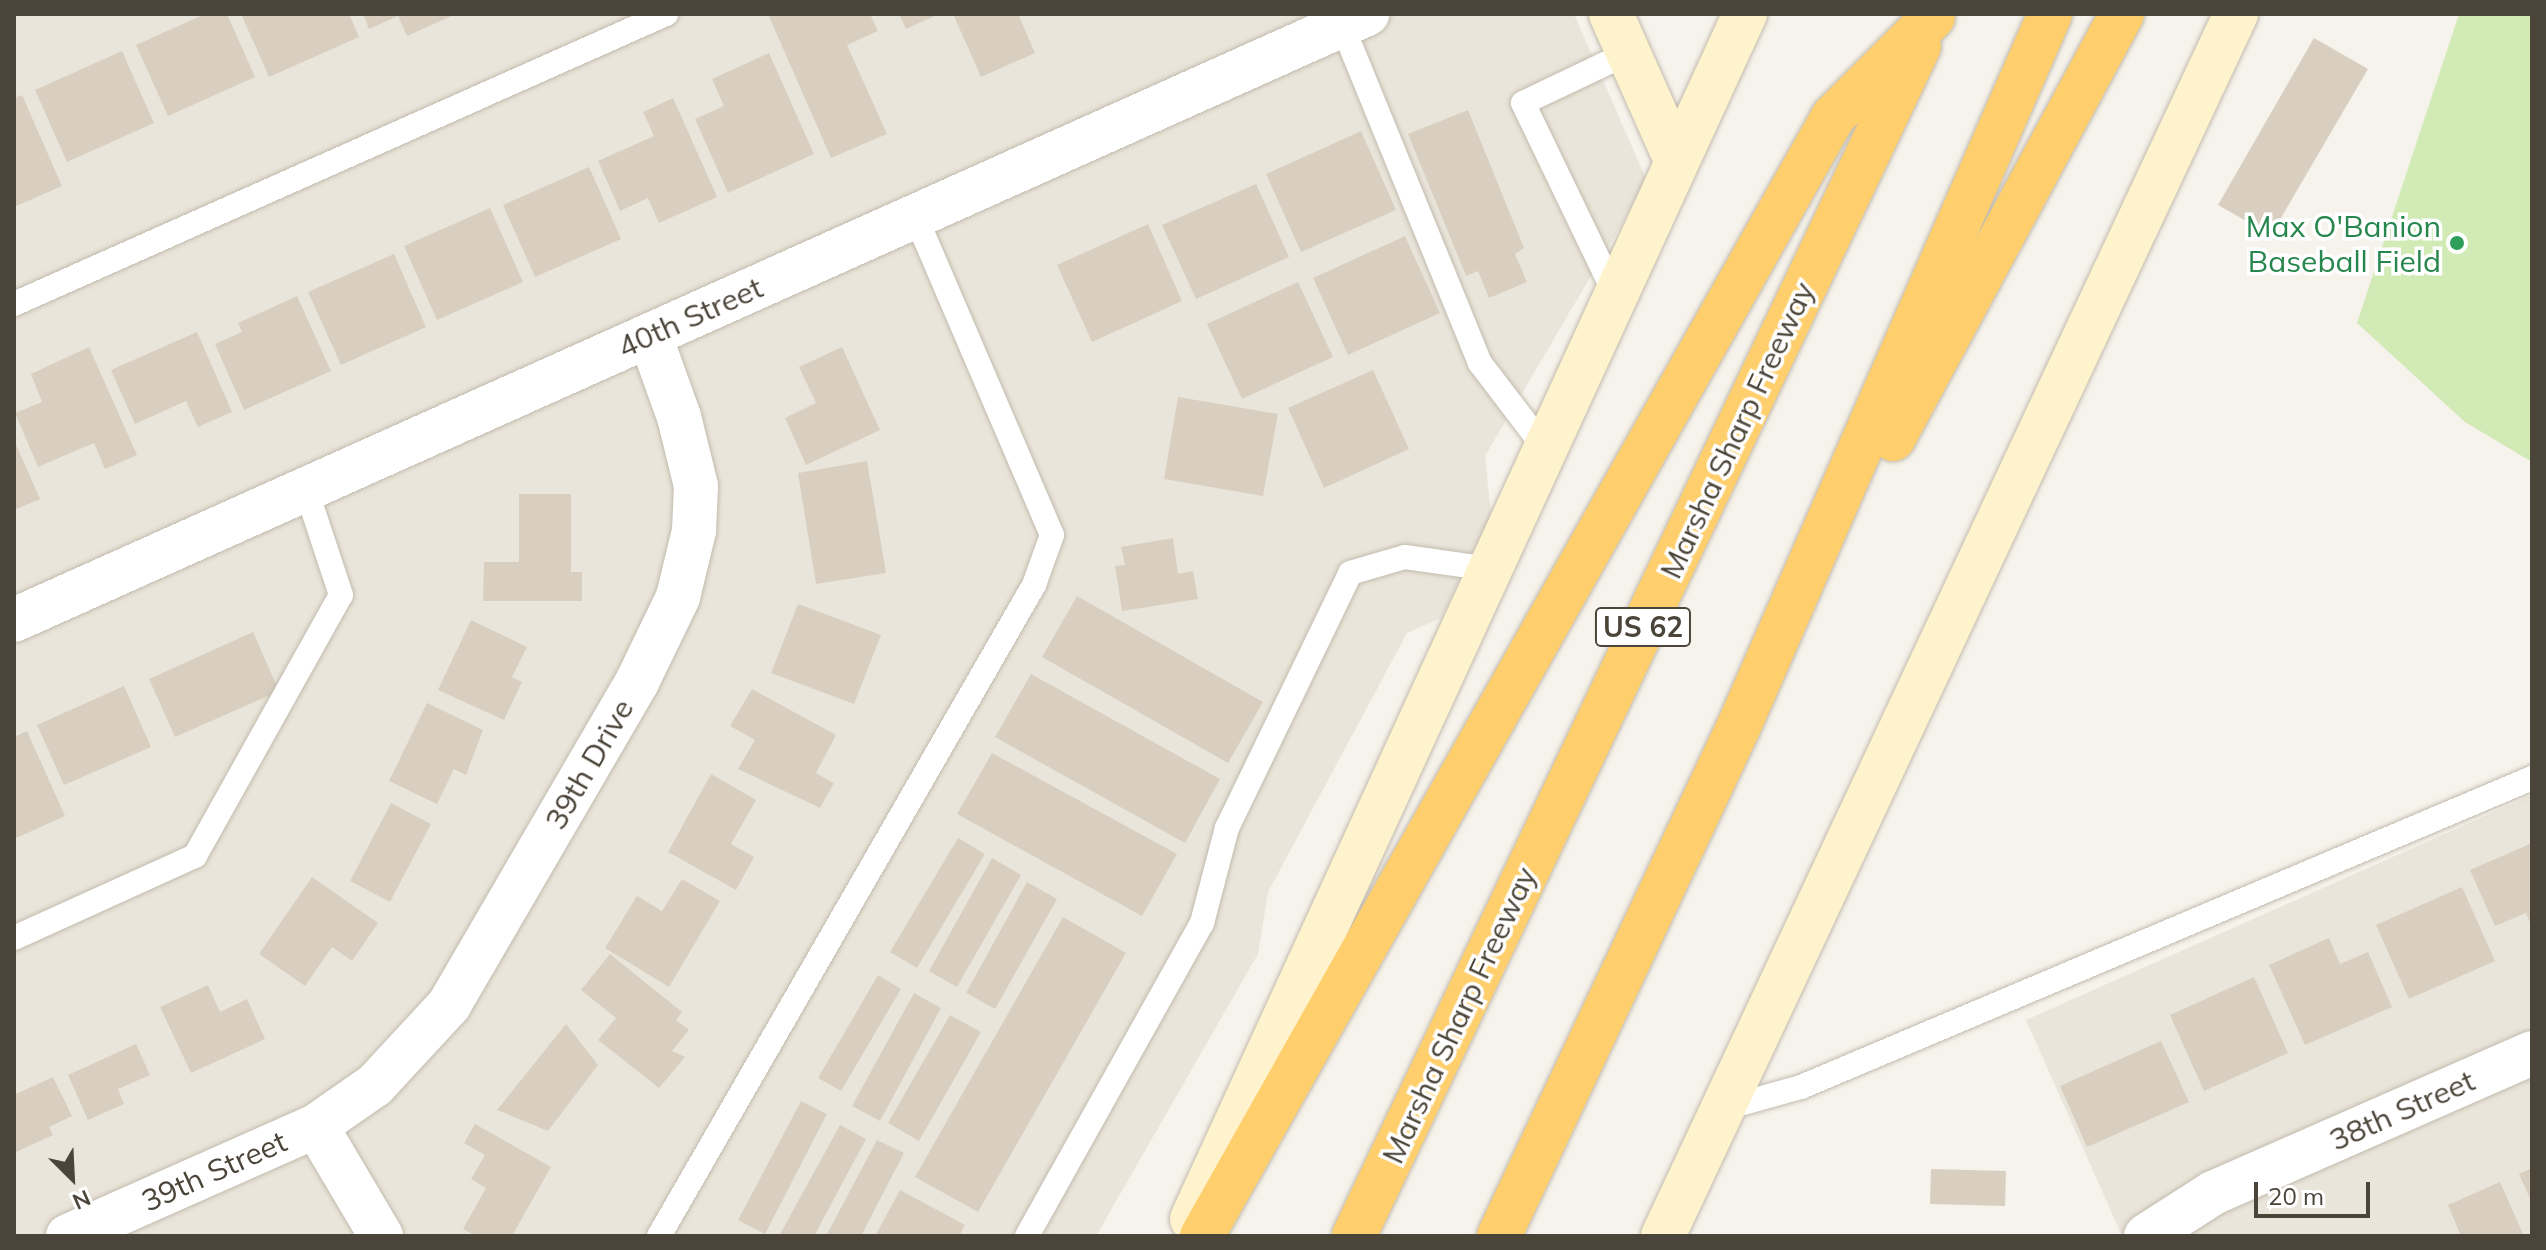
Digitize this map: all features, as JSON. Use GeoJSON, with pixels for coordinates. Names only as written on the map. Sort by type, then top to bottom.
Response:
{"type":"FeatureCollection","features":[{"type":"Feature","properties":{"kind":"highway"},"geometry":{"type":"LineString","coordinates":[[1499,1236],[1739,726],[2050,14]]}},
{"type":"Feature","properties":{"kind":"highway"},"geometry":{"type":"LineString","coordinates":[[1739,726],[2122,14]]}},
{"type":"Feature","properties":{"kind":"highway"},"geometry":{"type":"LineString","coordinates":[[1202,1236],[1833,117],[1934,16]]}},
{"type":"Feature","properties":{"kind":"highway","name":"Marsha Sharp Freeway"},"geometry":{"type":"LineString","coordinates":[[1354,1236],[1934,16]]}},
{"type":"Feature","properties":{"kind":"main road"},"geometry":{"type":"LineString","coordinates":[[1611,14],[1676,160]]}},
{"type":"Feature","properties":{"kind":"main road"},"geometry":{"type":"LineString","coordinates":[[1184,1236],[1745,14]]}},
{"type":"Feature","properties":{"kind":"main road"},"geometry":{"type":"LineString","coordinates":[[1663,1236],[2236,14]]}},
{"type":"Feature","properties":{"kind":"street","name":"40th Street"},"geometry":{"type":"LineString","coordinates":[[14,620],[1354,20]]}},
{"type":"Feature","properties":{"kind":"street","name":"39th Drive"},"geometry":{"type":"LineString","coordinates":[[316,1126],[375,1085],[449,1005],[637,682],[678,597],[694,531],[696,486],[679,417],[650,336]]}},
{"type":"Feature","properties":{"kind":"street","name":"38th Street"},"geometry":{"type":"LineString","coordinates":[[2146,1236],[2213,1193],[2532,1053]]}},
{"type":"Feature","properties":{"kind":"street","name":"39th Street"},"geometry":{"type":"LineString","coordinates":[[68,1236],[316,1126]]}},
{"type":"Feature","properties":{"kind":"street"},"geometry":{"type":"LineString","coordinates":[[316,1126],[381,1236]]}},
{"type":"Feature","properties":{"kind":"lane"},"geometry":{"type":"LineString","coordinates":[[14,304],[666,14]]}},
{"type":"Feature","properties":{"kind":"lane"},"geometry":{"type":"LineString","coordinates":[[1354,20],[1480,363],[1544,447]]}},
{"type":"Feature","properties":{"kind":"lane"},"geometry":{"type":"LineString","coordinates":[[1615,294],[1523,103],[1628,53]]}},
{"type":"Feature","properties":{"kind":"lane"},"geometry":{"type":"LineString","coordinates":[[659,1236],[1034,585],[1052,535],[915,216]]}},
{"type":"Feature","properties":{"kind":"lane"},"geometry":{"type":"LineString","coordinates":[[14,938],[195,856],[341,595],[306,489]]}},
{"type":"Feature","properties":{"kind":"lane"},"geometry":{"type":"LineString","coordinates":[[1027,1236],[1202,923],[1227,828],[1350,573],[1405,557],[1489,569]]}},
{"type":"Feature","properties":{"kind":"lane"},"geometry":{"type":"LineString","coordinates":[[1722,1109],[1801,1087],[2532,778]]}},
{"type":"Feature","properties":{"kind":"shaded area"},"geometry":{"type":"Polygon","coordinates":[[[14,14],[1574,14],[1647,181],[1485,456],[1491,516],[1441,618],[1407,633],[1268,892],[1258,954],[1096,1236],[14,1236],[14,14]]]}},
{"type":"Feature","properties":{"kind":"shaded area"},"geometry":{"type":"Polygon","coordinates":[[[2532,795],[2532,1236],[2122,1236],[2026,1020],[2532,795]]]}},
{"type":"Feature","properties":{"kind":"green space","name":"Max O'Banion Baseball Field"},"geometry":{"type":"Polygon","coordinates":[[[2459,14],[2532,14],[2532,462],[2465,422],[2357,323],[2459,14]]]}},
{"type":"Feature","properties":{"kind":"building"},"geometry":{"type":"Polygon","coordinates":[[[205,14],[227,14],[255,77],[168,116],[136,45],[205,14]]]}},
{"type":"Feature","properties":{"kind":"building"},"geometry":{"type":"Polygon","coordinates":[[[241,14],[349,14],[359,37],[269,77],[241,14]]]}},
{"type":"Feature","properties":{"kind":"building"},"geometry":{"type":"Polygon","coordinates":[[[363,14],[456,14],[407,36],[398,16],[369,29],[363,14]]]}},
{"type":"Feature","properties":{"kind":"building"},"geometry":{"type":"Polygon","coordinates":[[[768,14],[870,14],[878,31],[847,45],[887,134],[831,158],[768,14]]]}},
{"type":"Feature","properties":{"kind":"building"},"geometry":{"type":"Polygon","coordinates":[[[899,14],[939,14],[906,29],[899,14]]]}},
{"type":"Feature","properties":{"kind":"building"},"geometry":{"type":"Polygon","coordinates":[[[953,14],[1018,14],[1035,53],[981,77],[953,14]]]}},
{"type":"Feature","properties":{"kind":"building"},"geometry":{"type":"Polygon","coordinates":[[[2314,38],[2368,69],[2271,235],[2218,205],[2314,38]]]}},
{"type":"Feature","properties":{"kind":"building"},"geometry":{"type":"Polygon","coordinates":[[[122,51],[154,123],[67,162],[35,90],[122,51]]]}},
{"type":"Feature","properties":{"kind":"building"},"geometry":{"type":"Polygon","coordinates":[[[769,53],[814,154],[728,193],[695,119],[724,106],[712,79],[769,53]]]}},
{"type":"Feature","properties":{"kind":"building"},"geometry":{"type":"Polygon","coordinates":[[[22,95],[62,186],[14,207],[14,98],[22,95]]]}},
{"type":"Feature","properties":{"kind":"building"},"geometry":{"type":"Polygon","coordinates":[[[673,98],[717,197],[659,223],[648,198],[620,211],[598,161],[654,136],[643,112],[673,98]]]}},
{"type":"Feature","properties":{"kind":"building"},"geometry":{"type":"Polygon","coordinates":[[[1468,110],[1524,248],[1515,254],[1527,282],[1489,298],[1478,271],[1466,276],[1408,134],[1468,110]]]}},
{"type":"Feature","properties":{"kind":"building"},"geometry":{"type":"Polygon","coordinates":[[[1361,131],[1396,210],[1301,252],[1266,174],[1361,131]]]}},
{"type":"Feature","properties":{"kind":"building"},"geometry":{"type":"Polygon","coordinates":[[[589,167],[621,239],[535,277],[503,205],[589,167]]]}},
{"type":"Feature","properties":{"kind":"building"},"geometry":{"type":"Polygon","coordinates":[[[1256,184],[1289,257],[1196,299],[1162,225],[1256,184]]]}},
{"type":"Feature","properties":{"kind":"building"},"geometry":{"type":"Polygon","coordinates":[[[490,208],[523,282],[437,320],[404,246],[490,208]]]}},
{"type":"Feature","properties":{"kind":"building"},"geometry":{"type":"Polygon","coordinates":[[[1148,224],[1182,301],[1092,342],[1057,265],[1148,224]]]}},
{"type":"Feature","properties":{"kind":"building"},"geometry":{"type":"Polygon","coordinates":[[[1405,236],[1440,313],[1348,355],[1313,278],[1405,236]]]}},
{"type":"Feature","properties":{"kind":"building"},"geometry":{"type":"Polygon","coordinates":[[[394,254],[426,327],[341,365],[308,292],[394,254]]]}},
{"type":"Feature","properties":{"kind":"building"},"geometry":{"type":"Polygon","coordinates":[[[1298,282],[1333,357],[1242,399],[1207,324],[1298,282]]]}},
{"type":"Feature","properties":{"kind":"building"},"geometry":{"type":"Polygon","coordinates":[[[297,296],[331,371],[244,410],[215,344],[242,332],[238,323],[297,296]]]}},
{"type":"Feature","properties":{"kind":"building"},"geometry":{"type":"Polygon","coordinates":[[[197,332],[232,412],[198,427],[186,401],[135,424],[111,370],[197,332]]]}},
{"type":"Feature","properties":{"kind":"building"},"geometry":{"type":"Polygon","coordinates":[[[89,347],[137,455],[105,469],[94,443],[38,467],[15,413],[42,402],[31,374],[89,347]]]}},
{"type":"Feature","properties":{"kind":"building"},"geometry":{"type":"Polygon","coordinates":[[[842,347],[880,430],[806,465],[785,418],[816,403],[799,367],[842,347]]]}},
{"type":"Feature","properties":{"kind":"building"},"geometry":{"type":"Polygon","coordinates":[[[1373,370],[1409,449],[1324,488],[1288,408],[1373,370]]]}},
{"type":"Feature","properties":{"kind":"building"},"geometry":{"type":"Polygon","coordinates":[[[1178,397],[1278,414],[1263,496],[1164,479],[1178,397]]]}},
{"type":"Feature","properties":{"kind":"building"},"geometry":{"type":"Polygon","coordinates":[[[14,440],[40,499],[14,510],[14,440]]]}},
{"type":"Feature","properties":{"kind":"building"},"geometry":{"type":"Polygon","coordinates":[[[867,461],[886,573],[816,584],[798,473],[867,461]]]}},
{"type":"Feature","properties":{"kind":"building"},"geometry":{"type":"Polygon","coordinates":[[[519,494],[571,494],[571,572],[582,572],[582,601],[483,601],[484,562],[519,562],[519,494]]]}},
{"type":"Feature","properties":{"kind":"building"},"geometry":{"type":"Polygon","coordinates":[[[1173,538],[1178,574],[1193,571],[1198,599],[1122,611],[1115,566],[1125,565],[1121,547],[1173,538]]]}},
{"type":"Feature","properties":{"kind":"building"},"geometry":{"type":"Polygon","coordinates":[[[1077,596],[1263,702],[1228,763],[1042,657],[1077,596]]]}},
{"type":"Feature","properties":{"kind":"building"},"geometry":{"type":"Polygon","coordinates":[[[798,604],[881,635],[854,704],[771,673],[798,604]]]}},
{"type":"Feature","properties":{"kind":"building"},"geometry":{"type":"Polygon","coordinates":[[[471,620],[527,647],[512,677],[522,682],[504,720],[438,690],[471,620]]]}},
{"type":"Feature","properties":{"kind":"building"},"geometry":{"type":"Polygon","coordinates":[[[253,632],[279,691],[175,737],[149,679],[253,632]]]}},
{"type":"Feature","properties":{"kind":"building"},"geometry":{"type":"Polygon","coordinates":[[[1031,674],[1220,779],[1185,843],[995,737],[1031,674]]]}},
{"type":"Feature","properties":{"kind":"building"},"geometry":{"type":"Polygon","coordinates":[[[124,686],[151,747],[64,785],[37,725],[124,686]]]}},
{"type":"Feature","properties":{"kind":"building"},"geometry":{"type":"Polygon","coordinates":[[[752,689],[836,735],[816,773],[834,783],[820,808],[738,769],[755,740],[730,726],[752,689]]]}},
{"type":"Feature","properties":{"kind":"building"},"geometry":{"type":"Polygon","coordinates":[[[427,703],[483,730],[466,775],[454,769],[437,804],[389,781],[427,703]]]}},
{"type":"Feature","properties":{"kind":"building"},"geometry":{"type":"Polygon","coordinates":[[[27,731],[65,816],[14,839],[14,737],[27,731]]]}},
{"type":"Feature","properties":{"kind":"building"},"geometry":{"type":"Polygon","coordinates":[[[992,753],[1177,854],[1142,916],[957,814],[992,753]]]}},
{"type":"Feature","properties":{"kind":"building"},"geometry":{"type":"Polygon","coordinates":[[[711,774],[756,800],[731,844],[754,857],[736,890],[668,852],[711,774]]]}},
{"type":"Feature","properties":{"kind":"building"},"geometry":{"type":"Polygon","coordinates":[[[391,803],[431,824],[390,902],[350,881],[391,803]]]}},
{"type":"Feature","properties":{"kind":"building"},"geometry":{"type":"Polygon","coordinates":[[[958,838],[985,854],[917,968],[890,952],[958,838]]]}},
{"type":"Feature","properties":{"kind":"building"},"geometry":{"type":"Polygon","coordinates":[[[2532,843],[2532,927],[2526,913],[2495,926],[2470,870],[2532,843]]]}},
{"type":"Feature","properties":{"kind":"building"},"geometry":{"type":"Polygon","coordinates":[[[992,858],[1021,875],[957,987],[929,971],[992,858]]]}},
{"type":"Feature","properties":{"kind":"building"},"geometry":{"type":"Polygon","coordinates":[[[312,877],[378,923],[352,961],[332,947],[305,986],[259,954],[312,877]]]}},
{"type":"Feature","properties":{"kind":"building"},"geometry":{"type":"Polygon","coordinates":[[[682,879],[720,901],[669,987],[605,948],[637,896],[662,911],[682,879]]]}},
{"type":"Feature","properties":{"kind":"building"},"geometry":{"type":"Polygon","coordinates":[[[1027,882],[1057,899],[995,1009],[966,993],[1027,882]]]}},
{"type":"Feature","properties":{"kind":"building"},"geometry":{"type":"Polygon","coordinates":[[[2462,887],[2495,961],[2409,999],[2376,925],[2462,887]]]}},
{"type":"Feature","properties":{"kind":"building"},"geometry":{"type":"Polygon","coordinates":[[[1063,917],[1126,953],[978,1212],[915,1177],[1063,917]]]}},
{"type":"Feature","properties":{"kind":"building"},"geometry":{"type":"Polygon","coordinates":[[[2329,938],[2340,964],[2368,952],[2392,1007],[2305,1045],[2269,965],[2329,938]]]}},
{"type":"Feature","properties":{"kind":"building"},"geometry":{"type":"Polygon","coordinates":[[[610,954],[682,1012],[676,1020],[689,1030],[672,1051],[685,1057],[659,1088],[598,1040],[616,1018],[581,990],[610,954]]]}},
{"type":"Feature","properties":{"kind":"building"},"geometry":{"type":"Polygon","coordinates":[[[878,975],[901,989],[841,1091],[818,1078],[878,975]]]}},
{"type":"Feature","properties":{"kind":"building"},"geometry":{"type":"Polygon","coordinates":[[[2254,977],[2288,1053],[2204,1091],[2170,1015],[2254,977]]]}},
{"type":"Feature","properties":{"kind":"building"},"geometry":{"type":"Polygon","coordinates":[[[208,985],[220,1012],[247,999],[265,1039],[191,1073],[160,1007],[208,985]]]}},
{"type":"Feature","properties":{"kind":"building"},"geometry":{"type":"Polygon","coordinates":[[[914,993],[941,1008],[880,1121],[852,1106],[914,993]]]}},
{"type":"Feature","properties":{"kind":"building"},"geometry":{"type":"Polygon","coordinates":[[[950,1015],[981,1032],[919,1141],[888,1123],[950,1015]]]}},
{"type":"Feature","properties":{"kind":"building"},"geometry":{"type":"Polygon","coordinates":[[[566,1024],[598,1065],[548,1131],[497,1110],[566,1024]]]}},
{"type":"Feature","properties":{"kind":"building"},"geometry":{"type":"Polygon","coordinates":[[[2161,1041],[2189,1102],[2087,1147],[2060,1086],[2161,1041]]]}},
{"type":"Feature","properties":{"kind":"building"},"geometry":{"type":"Polygon","coordinates":[[[136,1044],[150,1075],[118,1089],[124,1104],[88,1120],[68,1075],[136,1044]]]}},
{"type":"Feature","properties":{"kind":"building"},"geometry":{"type":"Polygon","coordinates":[[[53,1077],[72,1116],[49,1127],[53,1135],[14,1153],[14,1095],[53,1077]]]}},
{"type":"Feature","properties":{"kind":"building"},"geometry":{"type":"Polygon","coordinates":[[[801,1101],[827,1114],[765,1234],[738,1220],[801,1101]]]}},
{"type":"Feature","properties":{"kind":"building"},"geometry":{"type":"Polygon","coordinates":[[[475,1124],[551,1167],[512,1236],[476,1236],[463,1229],[486,1188],[471,1179],[485,1155],[464,1143],[475,1124]]]}},
{"type":"Feature","properties":{"kind":"building"},"geometry":{"type":"Polygon","coordinates":[[[840,1125],[866,1139],[814,1236],[779,1236],[840,1125]]]}},
{"type":"Feature","properties":{"kind":"building"},"geometry":{"type":"Polygon","coordinates":[[[877,1140],[904,1153],[861,1236],[826,1236],[877,1140]]]}},
{"type":"Feature","properties":{"kind":"building"},"geometry":{"type":"Polygon","coordinates":[[[2532,1168],[2532,1203],[2519,1174],[2532,1168]]]}},
{"type":"Feature","properties":{"kind":"building"},"geometry":{"type":"Polygon","coordinates":[[[1931,1169],[2006,1171],[2005,1206],[1930,1204],[1931,1169]]]}},
{"type":"Feature","properties":{"kind":"building"},"geometry":{"type":"Polygon","coordinates":[[[2500,1182],[2524,1236],[2461,1236],[2448,1205],[2500,1182]]]}},
{"type":"Feature","properties":{"kind":"building"},"geometry":{"type":"Polygon","coordinates":[[[900,1190],[965,1225],[959,1236],[875,1236],[900,1190]]]}},
{"type":"Feature","properties":{"kind":"place","name":"Max O'Banion Baseball Field"},"geometry":{"type":"Point","coordinates":[2457,243]}}]}
